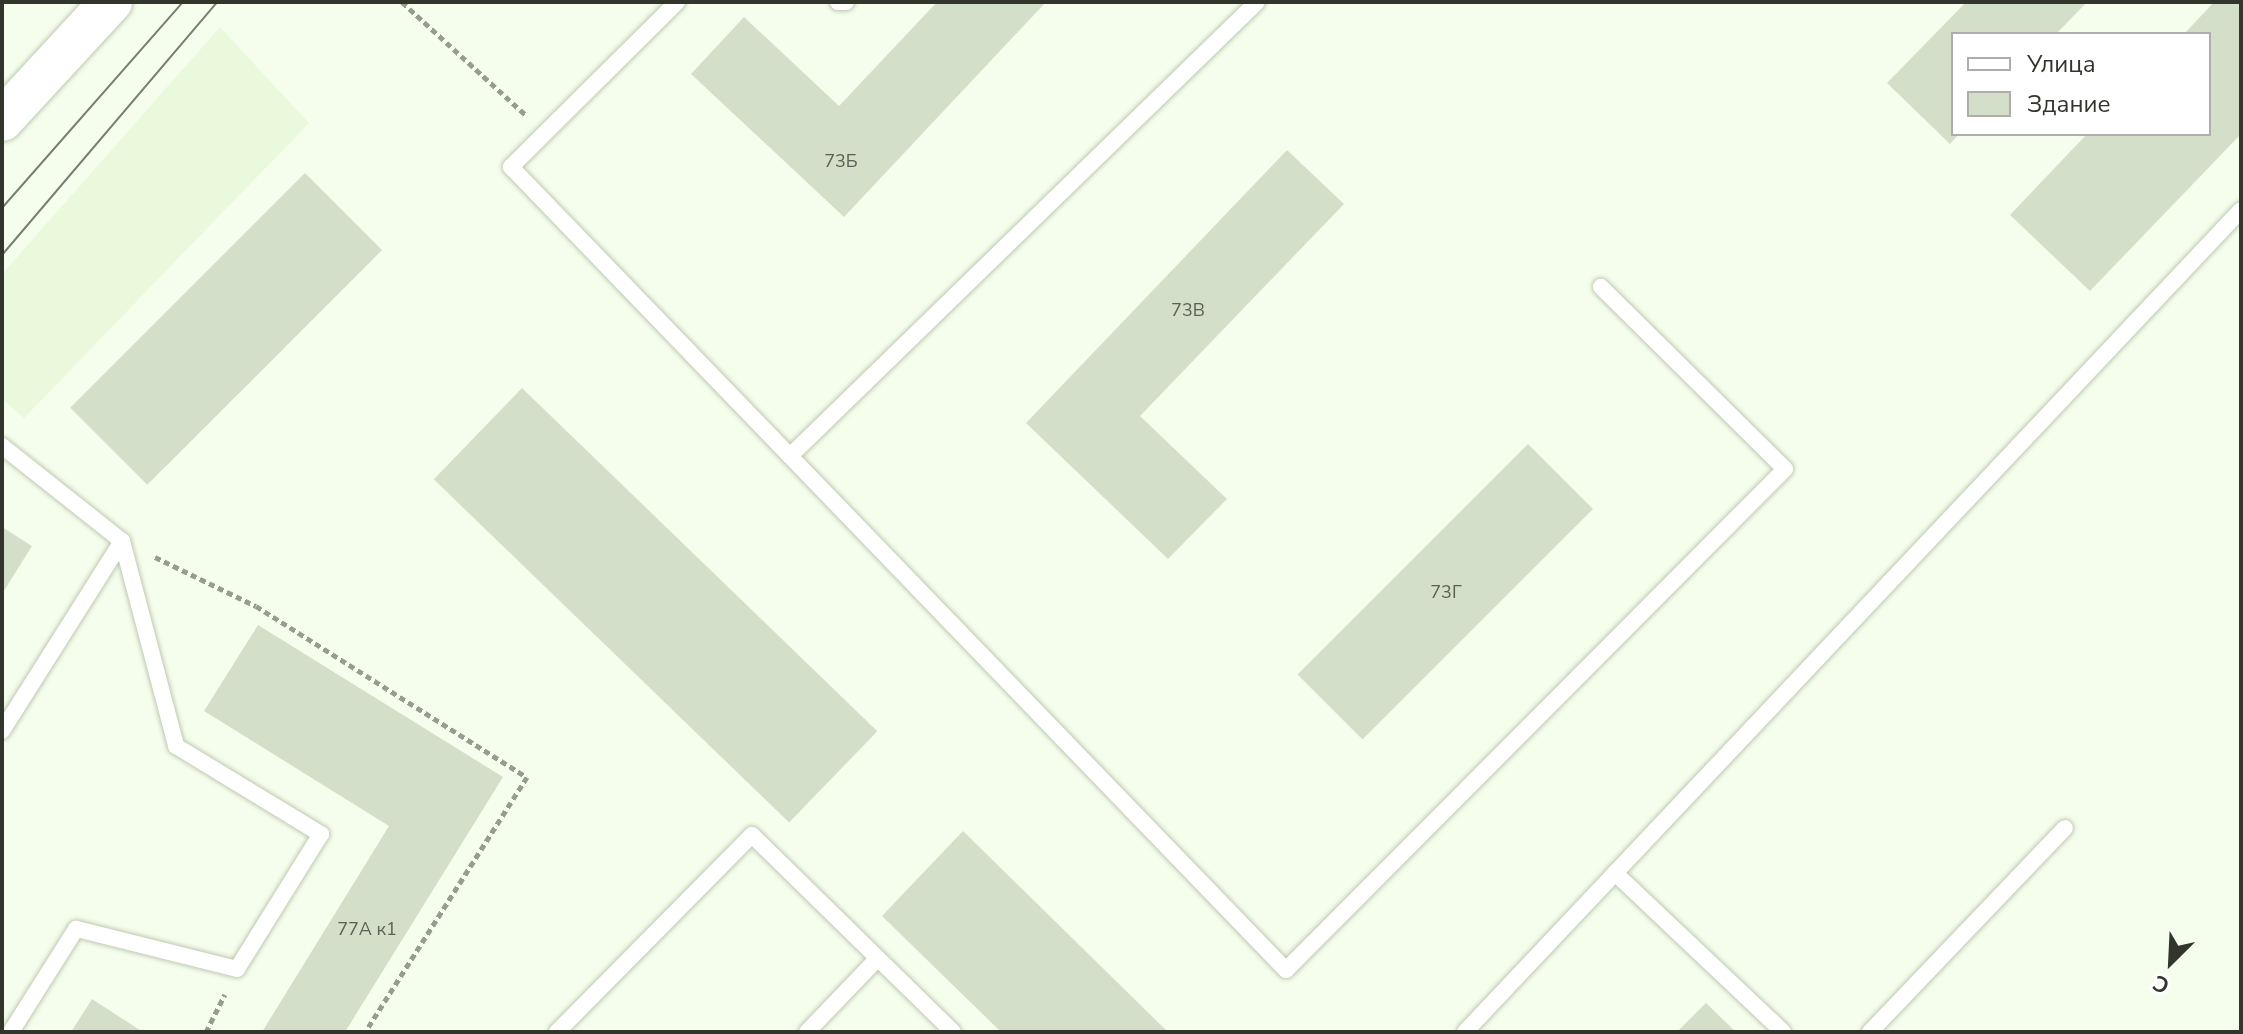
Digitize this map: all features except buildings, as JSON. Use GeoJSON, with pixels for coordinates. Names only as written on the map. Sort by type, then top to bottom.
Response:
{"type":"FeatureCollection","features":[{"type":"Feature","properties":{"kind":"main road"},"geometry":{"type":"LineString","coordinates":[[2,120],[111,2]]}},
{"type":"Feature","properties":{"kind":"lane"},"geometry":{"type":"LineString","coordinates":[[677,2],[511,167],[1286,970],[1785,469],[1601,287]]}},
{"type":"Feature","properties":{"kind":"lane"},"geometry":{"type":"LineString","coordinates":[[838,2],[846,2]]}},
{"type":"Feature","properties":{"kind":"lane"},"geometry":{"type":"LineString","coordinates":[[790,456],[1257,2]]}},
{"type":"Feature","properties":{"kind":"lane"},"geometry":{"type":"LineString","coordinates":[[1465,1032],[2241,210]]}},
{"type":"Feature","properties":{"kind":"lane"},"geometry":{"type":"LineString","coordinates":[[2,446],[122,541],[176,746],[321,834],[237,969],[76,929],[11,1032]]}},
{"type":"Feature","properties":{"kind":"lane"},"geometry":{"type":"LineString","coordinates":[[2,731],[122,541]]}},
{"type":"Feature","properties":{"kind":"lane"},"geometry":{"type":"LineString","coordinates":[[1870,1032],[2065,828]]}},
{"type":"Feature","properties":{"kind":"lane"},"geometry":{"type":"LineString","coordinates":[[557,1032],[752,835],[953,1032]]}},
{"type":"Feature","properties":{"kind":"lane"},"geometry":{"type":"LineString","coordinates":[[1615,873],[1783,1032]]}},
{"type":"Feature","properties":{"kind":"lane"},"geometry":{"type":"LineString","coordinates":[[807,1032],[877,959]]}},
{"type":"Feature","properties":{"kind":"path"},"geometry":{"type":"LineString","coordinates":[[402,2],[545,132]]}},
{"type":"Feature","properties":{"kind":"path"},"geometry":{"type":"LineString","coordinates":[[122,541],[256,606],[527,777],[365,1032]]}},
{"type":"Feature","properties":{"kind":"path"},"geometry":{"type":"LineString","coordinates":[[206,1032],[237,969]]}},
{"type":"Feature","properties":{"kind":"shaded area"},"geometry":{"type":"Polygon","coordinates":[[[220,27],[309,123],[24,418],[2,399],[2,274],[220,27]]]}},
{"type":"Feature","properties":{"kind":"tram line"},"geometry":{"type":"LineString","coordinates":[[2,208],[183,2]]}},
{"type":"Feature","properties":{"kind":"tram line"},"geometry":{"type":"LineString","coordinates":[[2,255],[217,2]]}}]}
